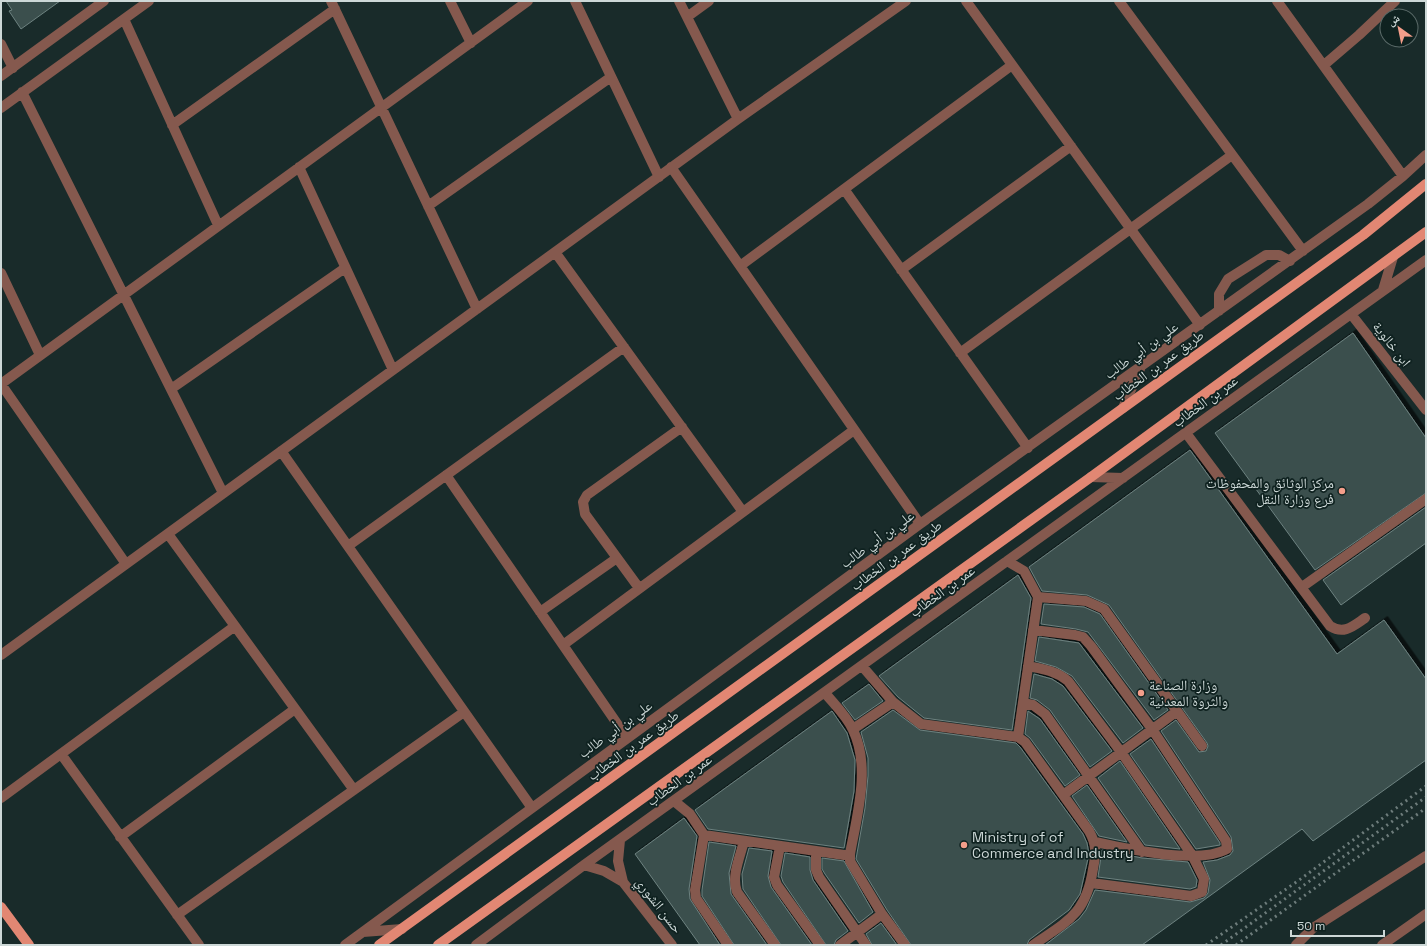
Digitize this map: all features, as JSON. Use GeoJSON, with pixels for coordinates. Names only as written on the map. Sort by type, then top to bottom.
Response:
{"type":"FeatureCollection","features":[{"type":"Feature","properties":{"kind":"main road","name":"طريق عمر بن الخطاب"},"geometry":{"type":"LineString","coordinates":[[379,945],[1363,235],[1426,184]]}},
{"type":"Feature","properties":{"kind":"main road"},"geometry":{"type":"LineString","coordinates":[[438,945],[1091,477],[1426,232]]}},
{"type":"Feature","properties":{"kind":"main road"},"geometry":{"type":"LineString","coordinates":[[1,907],[29,945]]}},
{"type":"Feature","properties":{"kind":"street"},"geometry":{"type":"LineString","coordinates":[[1,76],[104,1]]}},
{"type":"Feature","properties":{"kind":"street"},"geometry":{"type":"LineString","coordinates":[[1,108],[149,1]]}},
{"type":"Feature","properties":{"kind":"street"},"geometry":{"type":"LineString","coordinates":[[450,1],[471,43]]}},
{"type":"Feature","properties":{"kind":"street"},"geometry":{"type":"LineString","coordinates":[[126,564],[1,384],[528,1]]}},
{"type":"Feature","properties":{"kind":"street"},"geometry":{"type":"LineString","coordinates":[[575,1],[659,177]]}},
{"type":"Feature","properties":{"kind":"street"},"geometry":{"type":"LineString","coordinates":[[679,1],[738,119]]}},
{"type":"Feature","properties":{"kind":"street"},"geometry":{"type":"LineString","coordinates":[[687,17],[708,1]]}},
{"type":"Feature","properties":{"kind":"street"},"geometry":{"type":"LineString","coordinates":[[1,655],[738,119],[906,1]]}},
{"type":"Feature","properties":{"kind":"street"},"geometry":{"type":"LineString","coordinates":[[966,1],[1200,325]]}},
{"type":"Feature","properties":{"kind":"street"},"geometry":{"type":"LineString","coordinates":[[1119,1],[1303,252]]}},
{"type":"Feature","properties":{"kind":"street"},"geometry":{"type":"LineString","coordinates":[[1277,1],[1403,176]]}},
{"type":"Feature","properties":{"kind":"street"},"geometry":{"type":"LineString","coordinates":[[1324,65],[1360,35],[1395,1]]}},
{"type":"Feature","properties":{"kind":"street"},"geometry":{"type":"LineString","coordinates":[[172,125],[333,5],[476,309]]}},
{"type":"Feature","properties":{"kind":"street"},"geometry":{"type":"LineString","coordinates":[[124,19],[218,226]]}},
{"type":"Feature","properties":{"kind":"street"},"geometry":{"type":"LineString","coordinates":[[1,44],[13,68]]}},
{"type":"Feature","properties":{"kind":"street"},"geometry":{"type":"LineString","coordinates":[[740,266],[1012,65]]}},
{"type":"Feature","properties":{"kind":"street"},"geometry":{"type":"LineString","coordinates":[[428,206],[611,77]]}},
{"type":"Feature","properties":{"kind":"street"},"geometry":{"type":"LineString","coordinates":[[22,92],[223,493]]}},
{"type":"Feature","properties":{"kind":"street"},"geometry":{"type":"LineString","coordinates":[[902,270],[1071,146]]}},
{"type":"Feature","properties":{"kind":"street","name":"علي بن أبي طالب"},"geometry":{"type":"LineString","coordinates":[[345,945],[920,524],[1303,252],[1403,176],[1426,155]]}},
{"type":"Feature","properties":{"kind":"street"},"geometry":{"type":"LineString","coordinates":[[960,352],[1232,156]]}},
{"type":"Feature","properties":{"kind":"street"},"geometry":{"type":"LineString","coordinates":[[298,167],[393,370]]}},
{"type":"Feature","properties":{"kind":"street"},"geometry":{"type":"LineString","coordinates":[[671,168],[920,524]]}},
{"type":"Feature","properties":{"kind":"street"},"geometry":{"type":"LineString","coordinates":[[844,189],[1028,448]]}},
{"type":"Feature","properties":{"kind":"street"},"geometry":{"type":"LineString","coordinates":[[555,252],[743,512]]}},
{"type":"Feature","properties":{"kind":"street"},"geometry":{"type":"LineString","coordinates":[[1219,311],[1219,294],[1228,279],[1266,255],[1279,255],[1290,261]]}},
{"type":"Feature","properties":{"kind":"street"},"geometry":{"type":"LineString","coordinates":[[1383,290],[1393,257]]}},
{"type":"Feature","properties":{"kind":"street","name":"عمر بن الخطاب"},"geometry":{"type":"LineString","coordinates":[[476,945],[584,865],[1426,260]]}},
{"type":"Feature","properties":{"kind":"street"},"geometry":{"type":"LineString","coordinates":[[171,389],[345,268]]}},
{"type":"Feature","properties":{"kind":"street"},"geometry":{"type":"LineString","coordinates":[[1,273],[40,355]]}},
{"type":"Feature","properties":{"kind":"street","name":"ابن خالوية"},"geometry":{"type":"LineString","coordinates":[[1350,314],[1426,410]]}},
{"type":"Feature","properties":{"kind":"street"},"geometry":{"type":"LineString","coordinates":[[348,546],[624,347]]}},
{"type":"Feature","properties":{"kind":"street"},"geometry":{"type":"LineString","coordinates":[[1124,408],[1140,369]]}},
{"type":"Feature","properties":{"kind":"street"},"geometry":{"type":"LineString","coordinates":[[639,588],[585,514],[583,506],[585,498],[682,427]]}},
{"type":"Feature","properties":{"kind":"street"},"geometry":{"type":"LineString","coordinates":[[562,645],[854,430]]}},
{"type":"Feature","properties":{"kind":"street"},"geometry":{"type":"LineString","coordinates":[[1186,433],[1330,626],[1337,631],[1346,630],[1365,618]]}},
{"type":"Feature","properties":{"kind":"street"},"geometry":{"type":"LineString","coordinates":[[281,451],[532,808]]}},
{"type":"Feature","properties":{"kind":"street"},"geometry":{"type":"LineString","coordinates":[[446,475],[627,738]]}},
{"type":"Feature","properties":{"kind":"street"},"geometry":{"type":"LineString","coordinates":[[1091,477],[1123,478]]}},
{"type":"Feature","properties":{"kind":"street"},"geometry":{"type":"LineString","coordinates":[[1302,587],[1426,499]]}},
{"type":"Feature","properties":{"kind":"street"},"geometry":{"type":"LineString","coordinates":[[168,534],[354,790]]}},
{"type":"Feature","properties":{"kind":"street"},"geometry":{"type":"LineString","coordinates":[[540,612],[616,558]]}},
{"type":"Feature","properties":{"kind":"street"},"geometry":{"type":"LineString","coordinates":[[1007,561],[1024,571],[1038,597],[1018,737]]}},
{"type":"Feature","properties":{"kind":"street"},"geometry":{"type":"LineString","coordinates":[[1038,597],[1086,601],[1104,609],[1176,712],[1202,746]]}},
{"type":"Feature","properties":{"kind":"street"},"geometry":{"type":"LineString","coordinates":[[1,798],[235,626]]}},
{"type":"Feature","properties":{"kind":"street"},"geometry":{"type":"LineString","coordinates":[[1033,630],[1075,635],[1083,638],[1152,730],[1226,842],[1227,849],[1219,853],[1192,855],[1142,852],[1095,842]]}},
{"type":"Feature","properties":{"kind":"street"},"geometry":{"type":"LineString","coordinates":[[862,666],[893,702],[921,724],[1018,737],[1025,742],[1095,842],[1096,852],[1091,883],[1087,897],[1080,909],[1069,920],[1033,945]]}},
{"type":"Feature","properties":{"kind":"street"},"geometry":{"type":"LineString","coordinates":[[1028,666],[1061,674],[1068,681],[1121,752],[1192,855],[1204,879],[1202,892],[1191,896],[1091,883]]}},
{"type":"Feature","properties":{"kind":"street"},"geometry":{"type":"LineString","coordinates":[[825,693],[853,729],[858,745],[861,778],[859,807],[850,861],[882,914],[905,945]]}},
{"type":"Feature","properties":{"kind":"street"},"geometry":{"type":"LineString","coordinates":[[853,729],[893,702]]}},
{"type":"Feature","properties":{"kind":"street"},"geometry":{"type":"LineString","coordinates":[[1023,703],[1032,705],[1045,714],[1142,852]]}},
{"type":"Feature","properties":{"kind":"street"},"geometry":{"type":"LineString","coordinates":[[120,837],[295,709]]}},
{"type":"Feature","properties":{"kind":"street"},"geometry":{"type":"LineString","coordinates":[[177,915],[464,712]]}},
{"type":"Feature","properties":{"kind":"street"},"geometry":{"type":"LineString","coordinates":[[1063,795],[1176,712]]}},
{"type":"Feature","properties":{"kind":"street"},"geometry":{"type":"LineString","coordinates":[[61,754],[199,945]]}},
{"type":"Feature","properties":{"kind":"street"},"geometry":{"type":"LineString","coordinates":[[674,801],[690,814],[704,835],[695,890],[696,898],[728,945]]}},
{"type":"Feature","properties":{"kind":"street"},"geometry":{"type":"LineString","coordinates":[[704,835],[844,854]]}},
{"type":"Feature","properties":{"kind":"street","name":"حسن الشوري"},"geometry":{"type":"LineString","coordinates":[[620,840],[618,861],[623,882]]}},
{"type":"Feature","properties":{"kind":"street"},"geometry":{"type":"LineString","coordinates":[[744,841],[734,876],[734,886],[775,945]]}},
{"type":"Feature","properties":{"kind":"street"},"geometry":{"type":"LineString","coordinates":[[780,846],[774,877],[777,885],[820,945]]}},
{"type":"Feature","properties":{"kind":"street"},"geometry":{"type":"LineString","coordinates":[[816,851],[816,870],[819,877],[866,945]]}},
{"type":"Feature","properties":{"kind":"street"},"geometry":{"type":"LineString","coordinates":[[1296,945],[1313,928],[1426,856]]}},
{"type":"Feature","properties":{"kind":"street","name":"حسن الشوري"},"geometry":{"type":"LineString","coordinates":[[584,865],[604,871],[623,882],[672,945]]}},
{"type":"Feature","properties":{"kind":"street"},"geometry":{"type":"LineString","coordinates":[[840,945],[882,914]]}},
{"type":"Feature","properties":{"kind":"street"},"geometry":{"type":"LineString","coordinates":[[1382,945],[1393,941],[1426,914]]}},
{"type":"Feature","properties":{"kind":"street"},"geometry":{"type":"LineString","coordinates":[[363,932],[402,928]]}},
{"type":"Feature","properties":{"kind":"building"},"geometry":{"type":"Polygon","coordinates":[[[6,1],[60,1],[21,29],[9,11],[12,10],[6,1]]]}},
{"type":"Feature","properties":{"kind":"building","name":"مركز الوثائق والمحفوظات فرع وزارة النقل"},"geometry":{"type":"Polygon","coordinates":[[[1353,333],[1426,438],[1426,493],[1315,570],[1215,433],[1353,333]]]}},
{"type":"Feature","properties":{"kind":"building"},"geometry":{"type":"Polygon","coordinates":[[[1190,450],[1337,654],[1384,620],[1426,679],[1426,760],[1313,841],[1302,829],[1142,945],[1045,945],[1079,919],[1086,910],[1095,890],[1190,902],[1204,898],[1208,893],[1210,880],[1203,862],[1217,860],[1230,855],[1233,851],[1231,837],[1161,731],[1176,720],[1199,752],[1206,751],[1208,746],[1207,743],[1109,605],[1087,595],[1042,591],[1029,567],[1190,450]]]}},
{"type":"Feature","properties":{"kind":"building"},"geometry":{"type":"Polygon","coordinates":[[[1426,507],[1426,543],[1341,605],[1323,580],[1426,507]]]}},
{"type":"Feature","properties":{"kind":"building"},"geometry":{"type":"Polygon","coordinates":[[[1018,575],[1031,598],[1012,730],[924,718],[898,697],[879,676],[1018,575]]]}},
{"type":"Feature","properties":{"kind":"building"},"geometry":{"type":"Polygon","coordinates":[[[1044,604],[1084,607],[1100,614],[1168,710],[1154,720],[1088,632],[1041,624],[1044,604]]]}},
{"type":"Feature","properties":{"kind":"building"},"geometry":{"type":"Polygon","coordinates":[[[1039,637],[1079,643],[1143,728],[1123,743],[1072,676],[1056,667],[1035,661],[1039,637]]]}},
{"type":"Feature","properties":{"kind":"building"},"geometry":{"type":"Polygon","coordinates":[[[1034,674],[1052,679],[1063,686],[1112,751],[1090,767],[1050,710],[1037,700],[1030,698],[1034,674]]]}},
{"type":"Feature","properties":{"kind":"building"},"geometry":{"type":"Polygon","coordinates":[[[869,684],[883,701],[855,720],[842,703],[869,684]]]}},
{"type":"Feature","properties":{"kind":"building"},"geometry":{"type":"Polygon","coordinates":[[[893,710],[920,730],[1016,743],[1083,834],[1087,843],[1089,854],[1080,894],[1069,910],[1029,940],[1027,945],[911,945],[887,910],[856,859],[865,808],[868,776],[868,758],[861,732],[893,710]]]}},
{"type":"Feature","properties":{"kind":"building"},"geometry":{"type":"Polygon","coordinates":[[[832,711],[847,733],[855,760],[854,791],[844,848],[708,829],[695,810],[832,711]]]}},
{"type":"Feature","properties":{"kind":"building"},"geometry":{"type":"Polygon","coordinates":[[[1028,711],[1040,719],[1080,775],[1065,786],[1030,738],[1025,734],[1028,711]]]}},
{"type":"Feature","properties":{"kind":"building"},"geometry":{"type":"Polygon","coordinates":[[[1151,739],[1220,845],[1196,849],[1130,754],[1151,739]]]}},
{"type":"Feature","properties":{"kind":"building"},"geometry":{"type":"Polygon","coordinates":[[[1120,761],[1180,849],[1145,845],[1098,778],[1120,761]]]}},
{"type":"Feature","properties":{"kind":"building"},"geometry":{"type":"Polygon","coordinates":[[[1087,785],[1127,842],[1099,836],[1072,796],[1087,785]]]}},
{"type":"Feature","properties":{"kind":"building"},"geometry":{"type":"Polygon","coordinates":[[[684,818],[697,836],[689,889],[690,899],[720,945],[700,945],[635,854],[684,818]]]}},
{"type":"Feature","properties":{"kind":"building"},"geometry":{"type":"Polygon","coordinates":[[[709,842],[736,846],[729,873],[731,894],[767,945],[734,945],[702,896],[709,842]]]}},
{"type":"Feature","properties":{"kind":"building"},"geometry":{"type":"Polygon","coordinates":[[[749,848],[772,851],[768,876],[771,887],[812,945],[781,945],[743,889],[742,874],[749,848]]]}},
{"type":"Feature","properties":{"kind":"building"},"geometry":{"type":"Polygon","coordinates":[[[1102,850],[1142,858],[1188,862],[1197,880],[1196,887],[1190,889],[1098,877],[1102,850]]]}},
{"type":"Feature","properties":{"kind":"building"},"geometry":{"type":"Polygon","coordinates":[[[785,853],[810,857],[810,870],[813,880],[848,931],[836,940],[834,945],[826,945],[783,882],[781,876],[785,853]]]}},
{"type":"Feature","properties":{"kind":"building"},"geometry":{"type":"Polygon","coordinates":[[[822,858],[844,861],[873,912],[859,923],[822,869],[822,858]]]}},
{"type":"Feature","properties":{"kind":"building"},"geometry":{"type":"Polygon","coordinates":[[[881,923],[897,945],[872,945],[866,934],[881,923]]]}},
{"type":"Feature","properties":{"kind":"railway"},"geometry":{"type":"LineString","coordinates":[[1206,945],[1302,878],[1426,786]]}},
{"type":"Feature","properties":{"kind":"railway"},"geometry":{"type":"LineString","coordinates":[[1221,945],[1426,797]]}},
{"type":"Feature","properties":{"kind":"railway"},"geometry":{"type":"LineString","coordinates":[[1236,945],[1426,808]]}},
{"type":"Feature","properties":{"kind":"place","name":"مركز الوثائق والمحفوظات فرع وزارة النقل"},"geometry":{"type":"Point","coordinates":[1342,491]}},
{"type":"Feature","properties":{"kind":"place","name":"وزارة الصناعة والثروة المعدنية"},"geometry":{"type":"Point","coordinates":[1141,693]}},
{"type":"Feature","properties":{"kind":"place","name":"Ministry of of Commerce and Industry"},"geometry":{"type":"Point","coordinates":[964,845]}}]}
